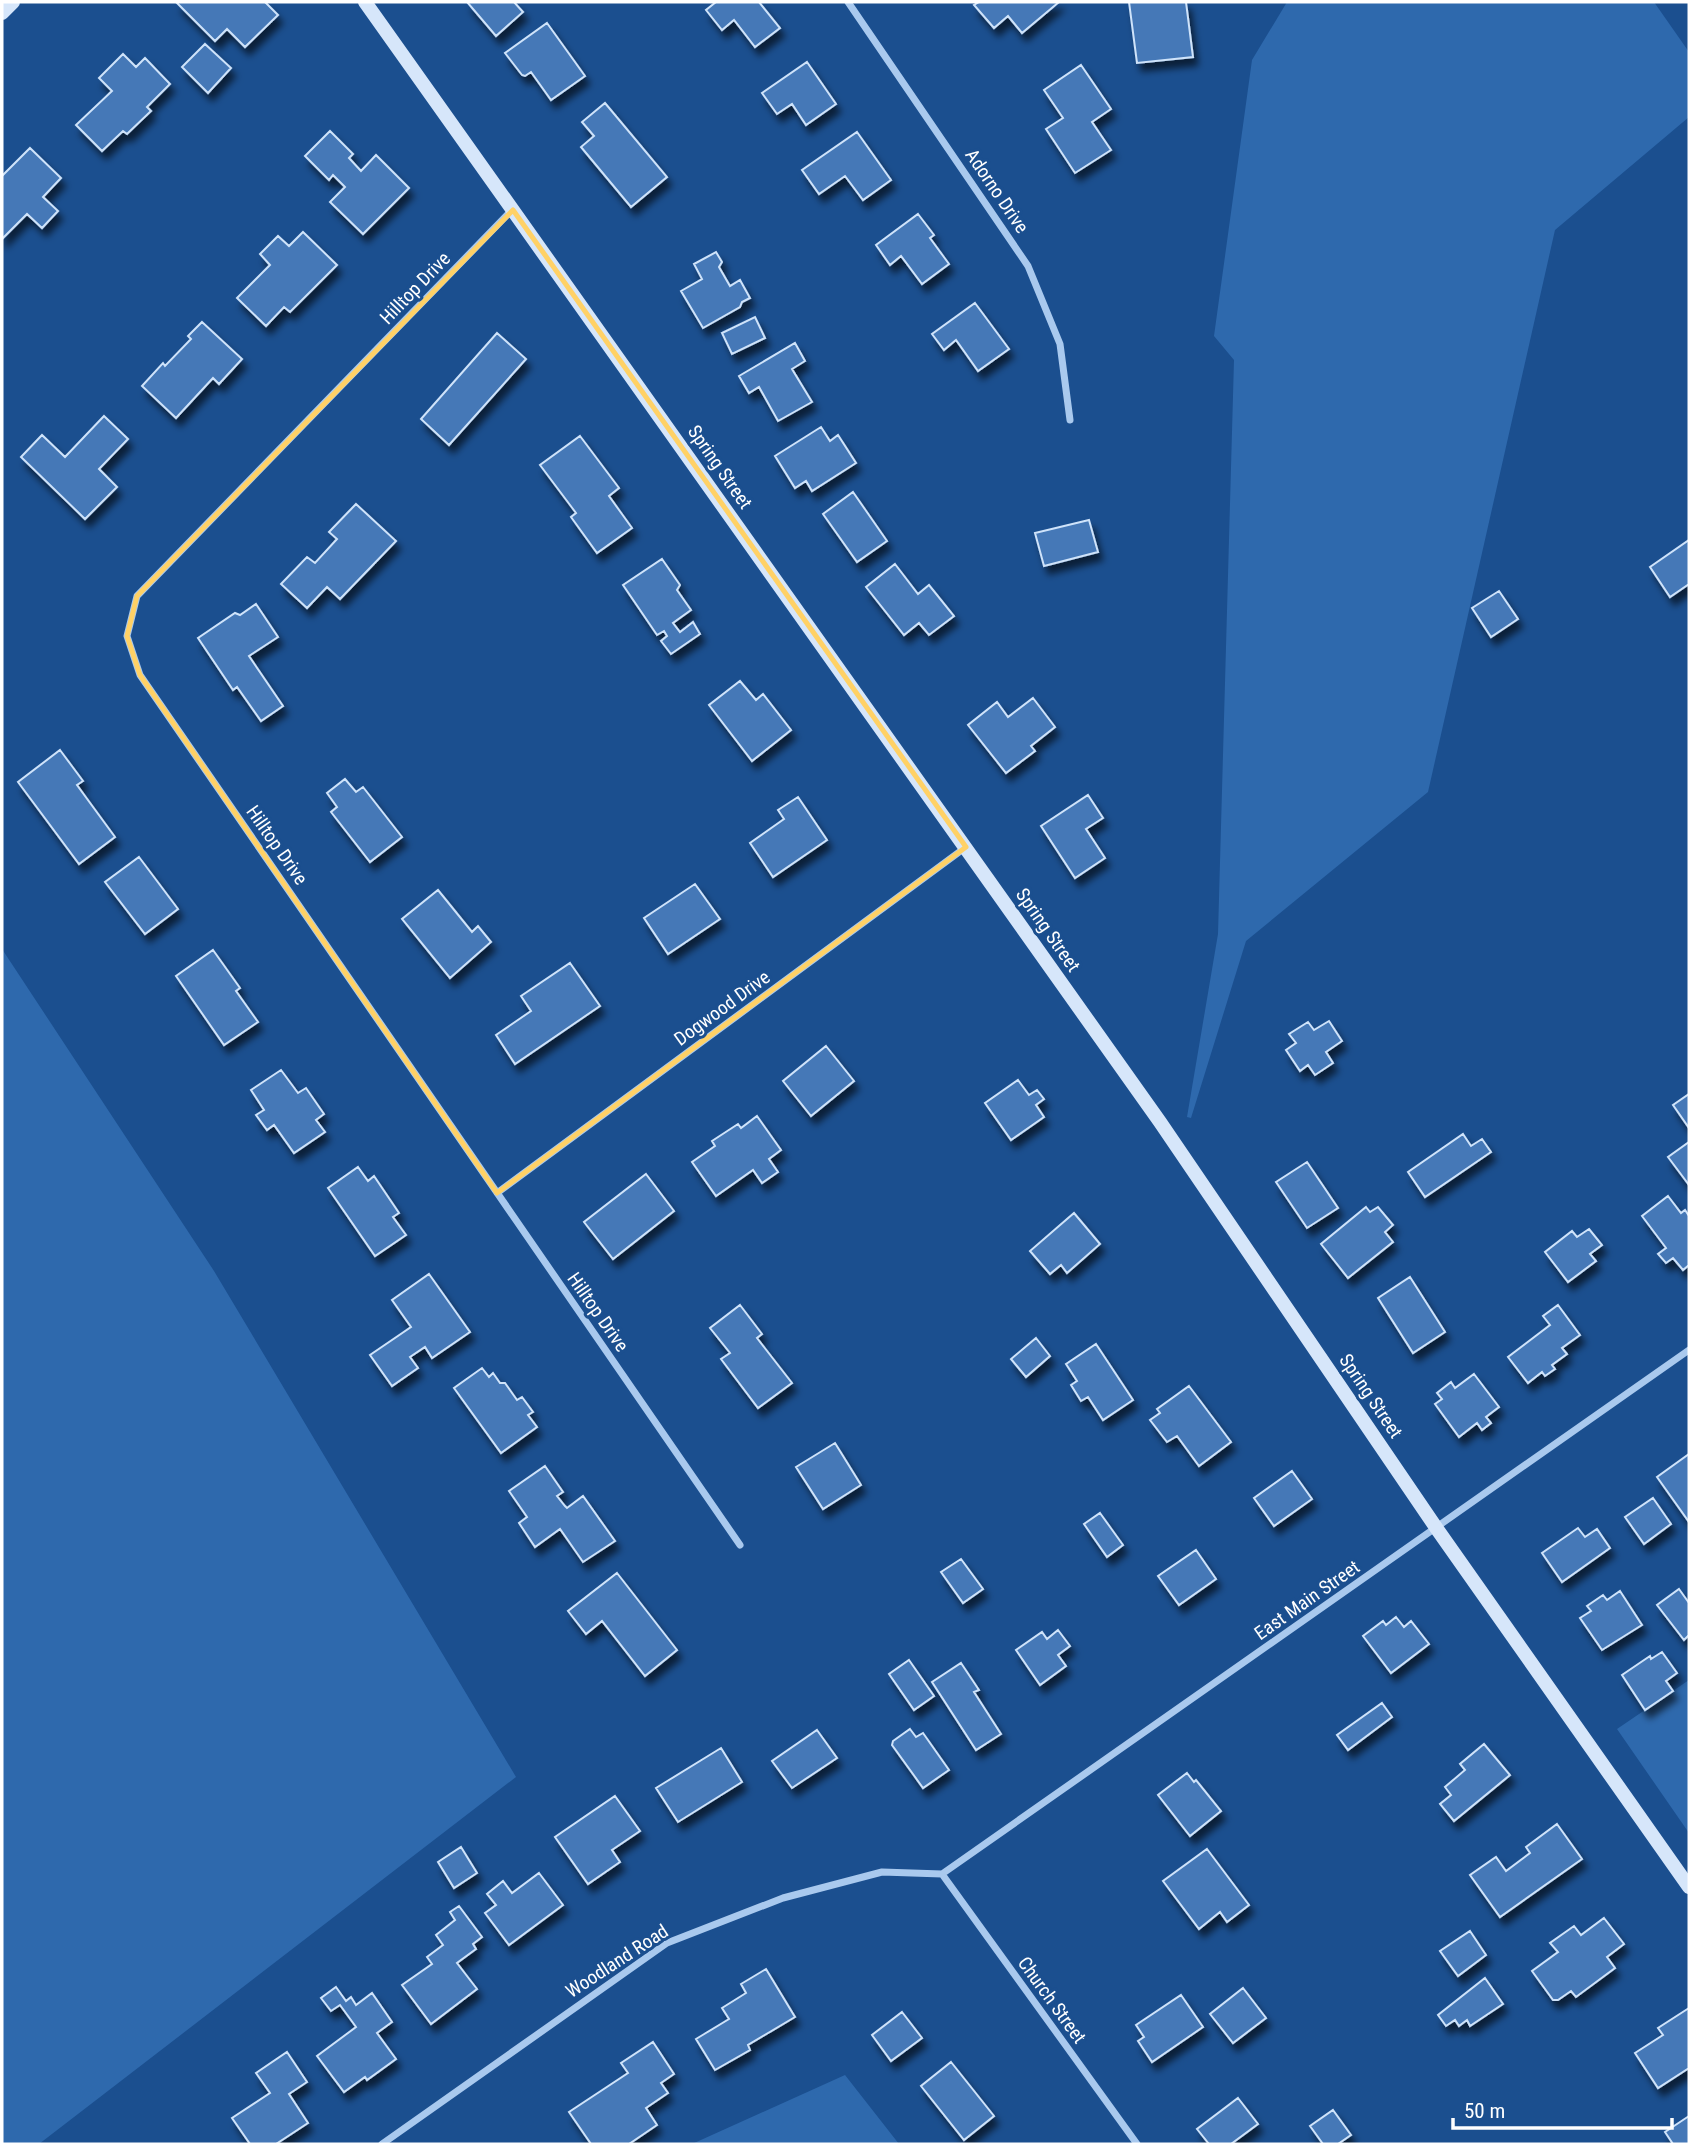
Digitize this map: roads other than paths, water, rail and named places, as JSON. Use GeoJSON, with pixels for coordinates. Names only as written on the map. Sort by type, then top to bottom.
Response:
{"type":"FeatureCollection","features":[{"type":"Feature","properties":{"kind":"street"},"geometry":{"type":"LineString","coordinates":[[2,13],[13,2]]}},
{"type":"Feature","properties":{"kind":"street","name":"Spring Street"},"geometry":{"type":"LineString","coordinates":[[365,2],[1160,1122],[1437,1529],[1689,1887]]}},
{"type":"Feature","properties":{"kind":"street","name":"Adorno Drive"},"geometry":{"type":"LineString","coordinates":[[848,2],[1028,266],[1060,344],[1070,420]]}},
{"type":"Feature","properties":{"kind":"street","name":"Hilltop Drive"},"geometry":{"type":"LineString","coordinates":[[513,210],[137,596],[127,636],[140,675],[740,1545]]}},
{"type":"Feature","properties":{"kind":"street","name":"Dogwood Drive"},"geometry":{"type":"LineString","coordinates":[[497,1193],[966,847]]}},
{"type":"Feature","properties":{"kind":"street","name":"East Main Street"},"geometry":{"type":"LineString","coordinates":[[942,1874],[1689,1350]]}},
{"type":"Feature","properties":{"kind":"street","name":"Woodland Road"},"geometry":{"type":"LineString","coordinates":[[382,2144],[667,1943],[783,1898],[882,1872],[942,1874]]}},
{"type":"Feature","properties":{"kind":"street","name":"Church Street"},"geometry":{"type":"LineString","coordinates":[[942,1874],[1137,2144]]}}]}
